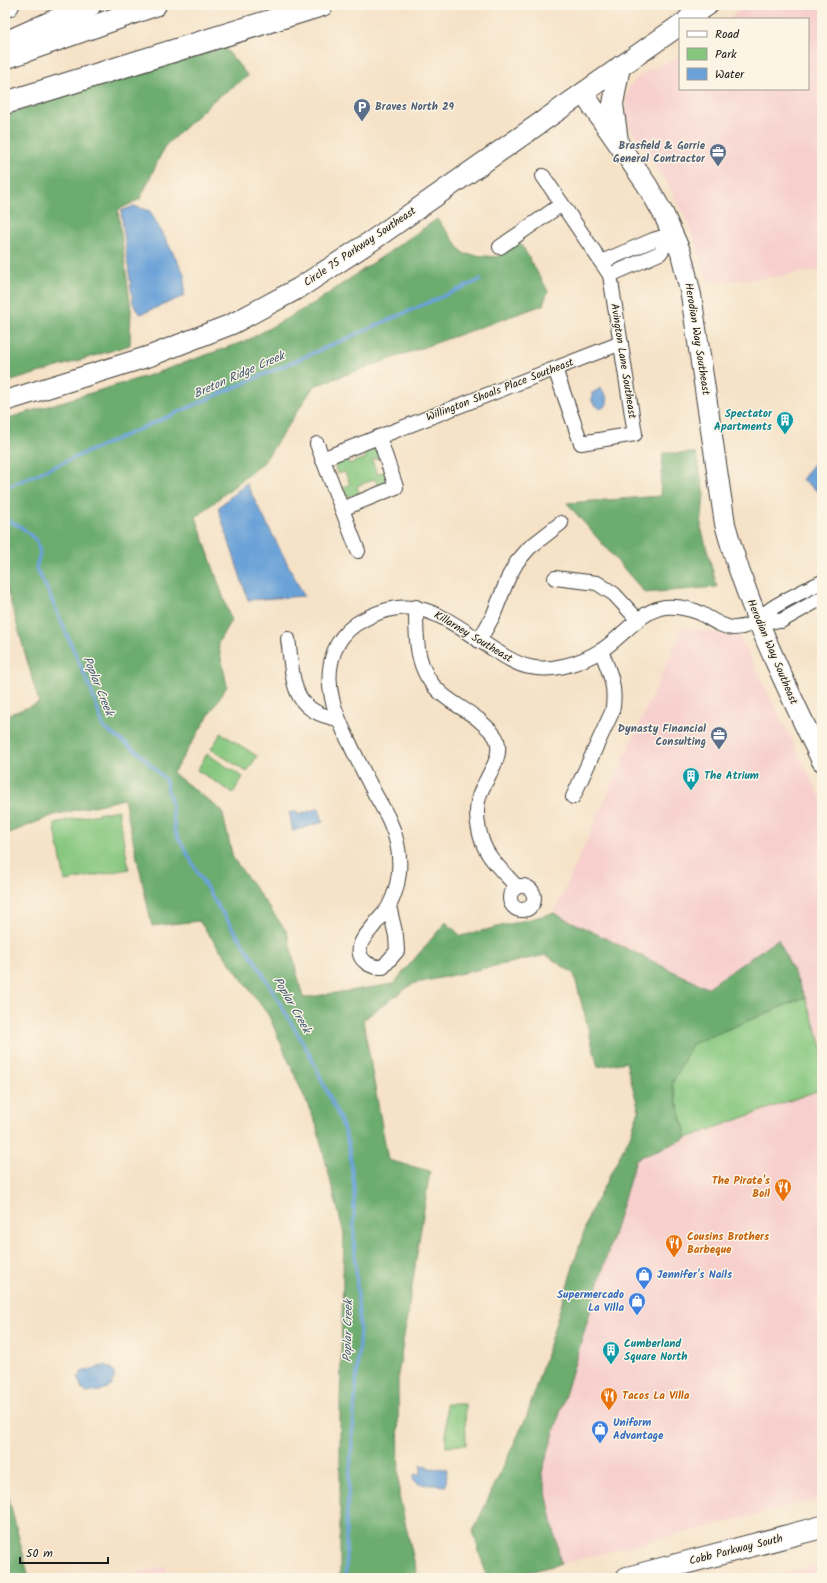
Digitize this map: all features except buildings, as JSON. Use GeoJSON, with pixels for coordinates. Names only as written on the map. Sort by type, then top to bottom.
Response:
{"type":"FeatureCollection","features":[{"type":"Feature","properties":{"kind":"main road"},"geometry":{"type":"LineString","coordinates":[[5,43],[90,5]]}},
{"type":"Feature","properties":{"kind":"main road"},"geometry":{"type":"LineString","coordinates":[[5,58],[155,5]]}},
{"type":"Feature","properties":{"kind":"main road"},"geometry":{"type":"LineString","coordinates":[[5,103],[322,5]]}},
{"type":"Feature","properties":{"kind":"main road"},"geometry":{"type":"LineString","coordinates":[[689,18],[708,5]]}},
{"type":"Feature","properties":{"kind":"main road","name":"Circle 75 Parkway Southeast"},"geometry":{"type":"LineString","coordinates":[[5,401],[150,356],[238,321],[299,288],[373,240],[582,92],[679,26]]}},
{"type":"Feature","properties":{"kind":"main road"},"geometry":{"type":"LineString","coordinates":[[618,143],[613,104],[620,66]]}},
{"type":"Feature","properties":{"kind":"main road","name":"Herodian Way Southeast"},"geometry":{"type":"LineString","coordinates":[[582,92],[647,185],[664,214],[681,253],[691,295],[725,524],[732,550],[745,588],[786,687],[822,761]]}},
{"type":"Feature","properties":{"kind":"main road","name":"Cobb Parkway South"},"geometry":{"type":"LineString","coordinates":[[627,1578],[822,1527]]}},
{"type":"Feature","properties":{"kind":"street","name":"Avington Lane Southeast"},"geometry":{"type":"LineString","coordinates":[[543,176],[610,275],[635,434],[581,443],[555,369]]}},
{"type":"Feature","properties":{"kind":"street"},"geometry":{"type":"LineString","coordinates":[[500,246],[562,204]]}},
{"type":"Feature","properties":{"kind":"street"},"geometry":{"type":"LineString","coordinates":[[601,262],[653,240],[673,234]]}},
{"type":"Feature","properties":{"kind":"street"},"geometry":{"type":"LineString","coordinates":[[610,275],[660,253],[673,234]]}},
{"type":"Feature","properties":{"kind":"street","name":"Willington Shoals Place Southeast"},"geometry":{"type":"LineString","coordinates":[[322,459],[621,343]]}},
{"type":"Feature","properties":{"kind":"street"},"geometry":{"type":"LineString","coordinates":[[342,509],[396,487],[379,437]]}},
{"type":"Feature","properties":{"kind":"street"},"geometry":{"type":"LineString","coordinates":[[316,444],[358,551]]}},
{"type":"Feature","properties":{"kind":"street"},"geometry":{"type":"LineString","coordinates":[[479,641],[493,616],[509,576],[517,562],[529,548],[561,523]]}},
{"type":"Feature","properties":{"kind":"street"},"geometry":{"type":"LineString","coordinates":[[555,578],[597,583],[614,594],[638,620]]}},
{"type":"Feature","properties":{"kind":"street"},"geometry":{"type":"LineString","coordinates":[[758,620],[774,606],[822,582]]}},
{"type":"Feature","properties":{"kind":"street"},"geometry":{"type":"LineString","coordinates":[[758,620],[781,621],[822,598]]}},
{"type":"Feature","properties":{"kind":"street","name":"Killarney Southeast"},"geometry":{"type":"LineString","coordinates":[[389,906],[400,868],[400,854],[396,835],[390,820],[364,773],[338,719],[330,691],[329,668],[336,646],[353,626],[378,613],[399,607],[416,607],[447,619],[505,657],[530,668],[547,668],[578,662],[601,651],[638,620],[659,608],[669,607],[698,612],[715,622],[731,628],[742,627],[758,620]]}},
{"type":"Feature","properties":{"kind":"street"},"geometry":{"type":"LineString","coordinates":[[416,607],[418,655],[425,673],[440,693],[476,718],[488,729],[497,741],[497,760],[479,797],[478,821],[481,837],[488,854],[517,887]]}},
{"type":"Feature","properties":{"kind":"street"},"geometry":{"type":"LineString","coordinates":[[288,639],[294,684],[299,698],[314,712],[325,717],[338,719]]}},
{"type":"Feature","properties":{"kind":"street"},"geometry":{"type":"LineString","coordinates":[[573,797],[612,712],[614,687],[601,651]]}},
{"type":"Feature","properties":{"kind":"shaded area"},"geometry":{"type":"Polygon","coordinates":[[[746,5],[822,5],[822,270],[759,279],[711,282],[706,277],[688,223],[671,189],[632,131],[626,119],[626,97],[629,87],[646,71],[671,61],[679,55],[679,90],[809,90],[809,18],[729,18],[746,5]]]}},
{"type":"Feature","properties":{"kind":"shaded area"},"geometry":{"type":"Polygon","coordinates":[[[683,627],[740,637],[822,801],[822,1046],[805,997],[778,939],[707,988],[554,913],[683,627]]]}},
{"type":"Feature","properties":{"kind":"shaded area"},"geometry":{"type":"Polygon","coordinates":[[[822,1089],[822,1498],[561,1564],[542,1472],[636,1158],[822,1089]]]}},
{"type":"Feature","properties":{"kind":"shaded area"},"geometry":{"type":"Polygon","coordinates":[[[822,1564],[822,1578],[766,1578],[822,1564]]]}},
{"type":"Feature","properties":{"kind":"shaded area"},"geometry":{"type":"Polygon","coordinates":[[[166,1566],[169,1578],[116,1578],[166,1566]]]}},
{"type":"Feature","properties":{"kind":"green space"},"geometry":{"type":"Polygon","coordinates":[[[224,47],[248,76],[214,100],[165,146],[140,199],[118,210],[131,310],[130,345],[5,383],[5,114],[224,47]]]}},
{"type":"Feature","properties":{"kind":"green space"},"geometry":{"type":"Polygon","coordinates":[[[437,219],[464,254],[496,257],[520,242],[548,291],[543,305],[314,386],[264,462],[196,517],[231,620],[218,643],[227,686],[173,773],[222,811],[233,858],[287,932],[303,998],[393,984],[446,922],[461,936],[554,913],[707,988],[778,939],[805,997],[692,1044],[672,1084],[687,1138],[636,1159],[542,1472],[561,1564],[501,1578],[487,1578],[473,1531],[527,1416],[589,1215],[630,1136],[639,1110],[626,1062],[598,1067],[574,974],[546,955],[412,984],[363,1020],[388,1160],[430,1171],[398,1375],[399,1496],[418,1578],[340,1578],[340,1405],[344,1234],[316,1124],[269,1016],[199,921],[152,926],[124,799],[54,815],[5,835],[5,716],[39,703],[5,582],[5,419],[150,375],[248,340],[316,302],[437,219]]]}},
{"type":"Feature","properties":{"kind":"green space"},"geometry":{"type":"Polygon","coordinates":[[[365,447],[378,451],[381,457],[372,460],[377,474],[385,471],[388,477],[383,486],[378,487],[375,479],[357,486],[360,495],[349,496],[343,492],[342,489],[350,484],[345,472],[337,474],[335,466],[339,459],[345,457],[349,464],[366,458],[363,450],[365,447]]]}},
{"type":"Feature","properties":{"kind":"green space"},"geometry":{"type":"Polygon","coordinates":[[[663,453],[696,453],[704,494],[701,527],[717,587],[645,593],[567,503],[660,496],[663,453]]]}},
{"type":"Feature","properties":{"kind":"green space"},"geometry":{"type":"Polygon","coordinates":[[[221,733],[257,756],[247,772],[211,749],[221,733]]]}},
{"type":"Feature","properties":{"kind":"green space"},"geometry":{"type":"Polygon","coordinates":[[[207,754],[243,777],[233,793],[197,770],[207,754]]]}},
{"type":"Feature","properties":{"kind":"green space"},"geometry":{"type":"Polygon","coordinates":[[[118,810],[129,869],[65,881],[54,823],[118,810]]]}},
{"type":"Feature","properties":{"kind":"green space"},"geometry":{"type":"Polygon","coordinates":[[[805,997],[822,1046],[822,1089],[687,1138],[672,1084],[692,1044],[805,997]]]}},
{"type":"Feature","properties":{"kind":"green space"},"geometry":{"type":"Polygon","coordinates":[[[446,1404],[465,1404],[466,1445],[446,1446],[446,1404]]]}},
{"type":"Feature","properties":{"kind":"green space"},"geometry":{"type":"Polygon","coordinates":[[[5,1483],[29,1578],[5,1578],[5,1483]]]}},
{"type":"Feature","properties":{"kind":"water"},"geometry":{"type":"Polygon","coordinates":[[[134,206],[150,211],[185,275],[184,296],[141,314],[138,312],[133,303],[121,211],[134,206]]]}},
{"type":"Feature","properties":{"kind":"water"},"geometry":{"type":"Polygon","coordinates":[[[601,388],[606,397],[607,403],[606,406],[600,409],[592,402],[592,393],[601,388]]]}},
{"type":"Feature","properties":{"kind":"water"},"geometry":{"type":"Polygon","coordinates":[[[816,460],[822,466],[822,487],[819,492],[802,480],[816,460]]]}},
{"type":"Feature","properties":{"kind":"water"},"geometry":{"type":"Polygon","coordinates":[[[246,483],[304,596],[248,600],[218,508],[246,483]]]}},
{"type":"Feature","properties":{"kind":"water"},"geometry":{"type":"Polygon","coordinates":[[[319,808],[323,822],[293,831],[289,813],[297,811],[298,815],[319,808]]]}},
{"type":"Feature","properties":{"kind":"water"},"geometry":{"type":"Polygon","coordinates":[[[107,1365],[107,1367],[111,1368],[114,1373],[112,1386],[100,1391],[86,1393],[85,1390],[82,1390],[78,1377],[81,1375],[81,1372],[107,1365]]]}},
{"type":"Feature","properties":{"kind":"water"},"geometry":{"type":"Polygon","coordinates":[[[421,1465],[428,1466],[428,1468],[447,1469],[446,1486],[418,1484],[414,1480],[414,1475],[421,1473],[421,1465]]]}},
{"type":"Feature","properties":{"kind":"waterway","name":"Breton Ridge Creek"},"geometry":{"type":"LineString","coordinates":[[5,488],[480,280]]}},
{"type":"Feature","properties":{"kind":"waterway","name":"Poplar Creek"},"geometry":{"type":"LineString","coordinates":[[5,519],[21,527],[37,541],[40,553],[36,568],[47,589],[91,690],[104,728],[139,753],[165,779],[171,801],[175,832],[217,905],[257,964],[310,1055],[340,1119],[346,1136],[350,1153],[354,1188],[354,1241],[360,1330],[346,1524],[346,1578]]}},
{"type":"Feature","properties":{"kind":"place","name":"Braves North 29"},"geometry":{"type":"Point","coordinates":[362,122]}},
{"type":"Feature","properties":{"kind":"place","name":"Brasfield & Gorrie General Contractor"},"geometry":{"type":"Point","coordinates":[718,167]}},
{"type":"Feature","properties":{"kind":"place","name":"Spectator Apartments"},"geometry":{"type":"Point","coordinates":[785,435]}},
{"type":"Feature","properties":{"kind":"place","name":"Dynasty Financial Consulting"},"geometry":{"type":"Point","coordinates":[719,750]}},
{"type":"Feature","properties":{"kind":"place","name":"The Atrium"},"geometry":{"type":"Point","coordinates":[691,791]}},
{"type":"Feature","properties":{"kind":"place","name":"The Pirate's Boil"},"geometry":{"type":"Point","coordinates":[783,1202]}},
{"type":"Feature","properties":{"kind":"place","name":"Cousins Brothers Barbeque"},"geometry":{"type":"Point","coordinates":[674,1258]}},
{"type":"Feature","properties":{"kind":"place","name":"Jennifer's Nails"},"geometry":{"type":"Point","coordinates":[644,1290]}},
{"type":"Feature","properties":{"kind":"place","name":"Supermercado La Villa"},"geometry":{"type":"Point","coordinates":[637,1316]}},
{"type":"Feature","properties":{"kind":"place","name":"Cumberland Square North"},"geometry":{"type":"Point","coordinates":[611,1365]}},
{"type":"Feature","properties":{"kind":"place","name":"Tacos La Villa"},"geometry":{"type":"Point","coordinates":[609,1411]}},
{"type":"Feature","properties":{"kind":"place","name":"Uniform Advantage"},"geometry":{"type":"Point","coordinates":[600,1444]}}]}
